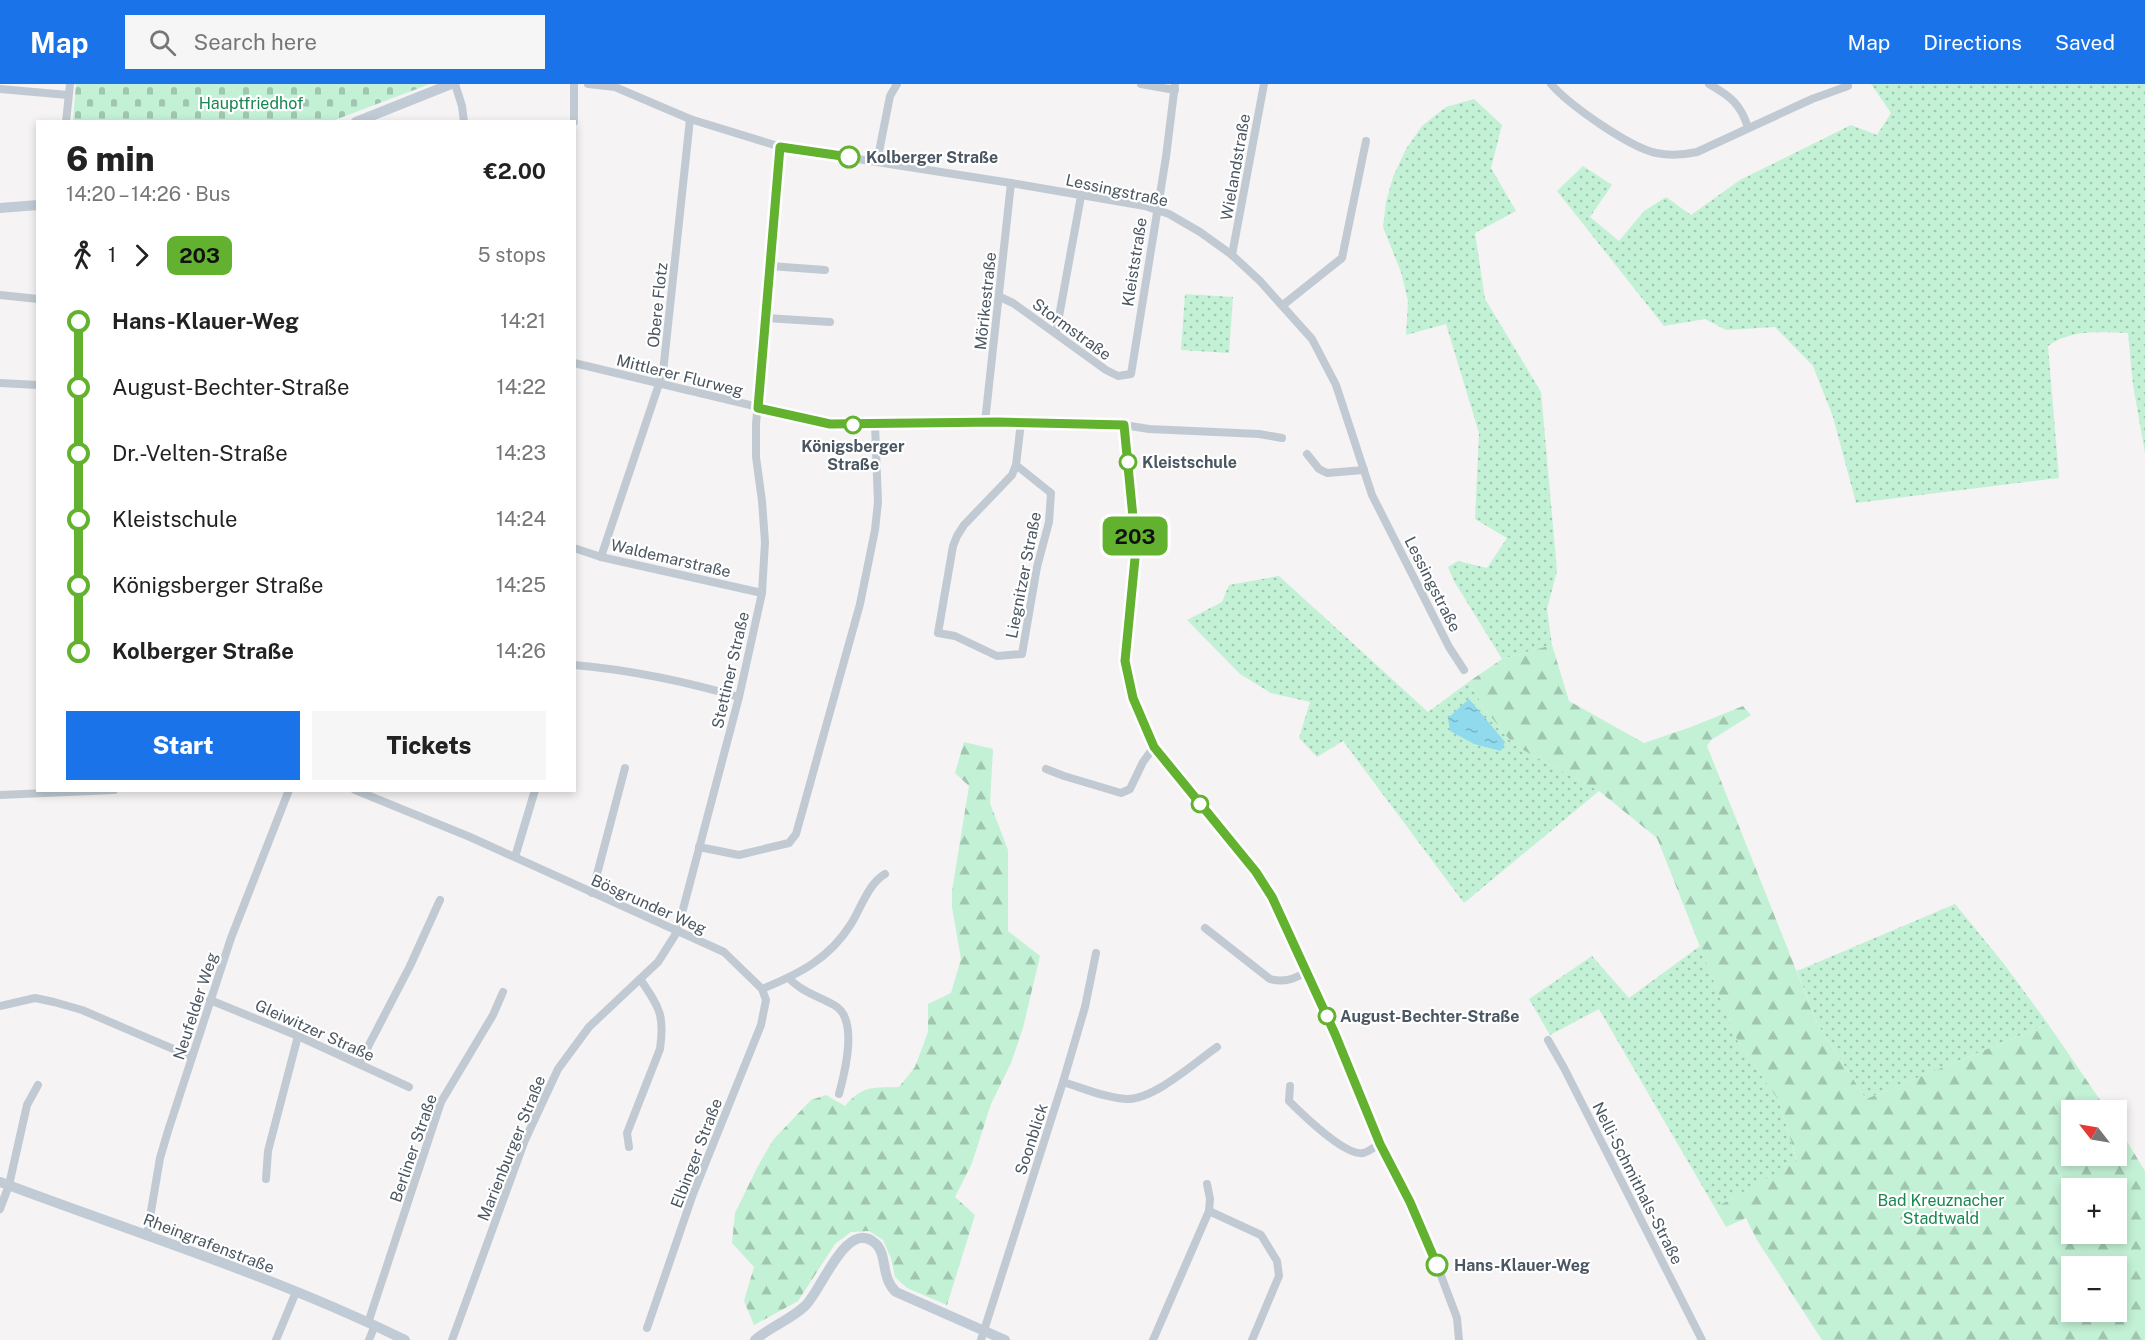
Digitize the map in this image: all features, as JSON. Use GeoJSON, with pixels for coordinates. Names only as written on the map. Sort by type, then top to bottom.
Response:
{"type":"FeatureCollection","features":[{"type":"Feature","properties":{"kind":"street"},"geometry":{"type":"LineString","coordinates":[[66,120],[70,84]]}},
{"type":"Feature","properties":{"kind":"street"},"geometry":{"type":"LineString","coordinates":[[361,120],[453,84],[462,106],[464,120]]}},
{"type":"Feature","properties":{"kind":"street"},"geometry":{"type":"LineString","coordinates":[[574,84],[574,120]]}},
{"type":"Feature","properties":{"kind":"street","name":"Lessingstraße"},"geometry":{"type":"LineString","coordinates":[[588,84],[615,87],[690,119],[780,147],[1011,183],[1156,209],[1190,226],[1232,255],[1283,305],[1312,339],[1336,385],[1372,495],[1449,647],[1464,670]]}},
{"type":"Feature","properties":{"kind":"street"},"geometry":{"type":"LineString","coordinates":[[877,162],[890,96],[897,84]]}},
{"type":"Feature","properties":{"kind":"street"},"geometry":{"type":"LineString","coordinates":[[1141,84],[1175,87]]}},
{"type":"Feature","properties":{"kind":"street","name":"Wielandstraße"},"geometry":{"type":"LineString","coordinates":[[1232,255],[1264,84]]}},
{"type":"Feature","properties":{"kind":"street"},"geometry":{"type":"LineString","coordinates":[[1551,84],[1571,104],[1646,150],[1677,156],[1697,152],[1812,99],[1848,86]]}},
{"type":"Feature","properties":{"kind":"street"},"geometry":{"type":"LineString","coordinates":[[1709,84],[1738,104],[1744,113],[1748,128]]}},
{"type":"Feature","properties":{"kind":"street","name":"Kleiststraße"},"geometry":{"type":"LineString","coordinates":[[1131,374],[1175,87]]}},
{"type":"Feature","properties":{"kind":"street"},"geometry":{"type":"LineString","coordinates":[[0,88],[68,95]]}},
{"type":"Feature","properties":{"kind":"street","name":"Obere Flotz"},"geometry":{"type":"LineString","coordinates":[[601,557],[663,372],[690,119]]}},
{"type":"Feature","properties":{"kind":"street"},"geometry":{"type":"LineString","coordinates":[[1283,305],[1342,258],[1366,141]]}},
{"type":"Feature","properties":{"kind":"street"},"geometry":{"type":"LineString","coordinates":[[758,408],[780,147]]}},
{"type":"Feature","properties":{"kind":"street","name":"Mörikestraße"},"geometry":{"type":"LineString","coordinates":[[985,422],[1011,183]]}},
{"type":"Feature","properties":{"kind":"street"},"geometry":{"type":"LineString","coordinates":[[1056,333],[1081,196]]}},
{"type":"Feature","properties":{"kind":"street"},"geometry":{"type":"LineString","coordinates":[[0,208],[36,205]]}},
{"type":"Feature","properties":{"kind":"street"},"geometry":{"type":"LineString","coordinates":[[770,266],[825,270]]}},
{"type":"Feature","properties":{"kind":"street"},"geometry":{"type":"LineString","coordinates":[[0,295],[36,299]]}},
{"type":"Feature","properties":{"kind":"street","name":"Stormstraße"},"geometry":{"type":"LineString","coordinates":[[1000,297],[1013,303],[1106,370],[1118,376],[1131,374]]}},
{"type":"Feature","properties":{"kind":"street"},"geometry":{"type":"LineString","coordinates":[[766,318],[830,322]]}},
{"type":"Feature","properties":{"kind":"street","name":"Mittlerer Flurweg"},"geometry":{"type":"LineString","coordinates":[[576,363],[830,424],[1021,422],[1124,425],[1149,429],[1259,434],[1282,438]]}},
{"type":"Feature","properties":{"kind":"street"},"geometry":{"type":"LineString","coordinates":[[0,383],[36,386]]}},
{"type":"Feature","properties":{"kind":"street","name":"Stettiner Straße"},"geometry":{"type":"LineString","coordinates":[[677,932],[739,697],[762,593],[765,542],[756,458],[758,408]]}},
{"type":"Feature","properties":{"kind":"street"},"geometry":{"type":"LineString","coordinates":[[1016,465],[1021,422]]}},
{"type":"Feature","properties":{"kind":"street"},"geometry":{"type":"LineString","coordinates":[[699,847],[739,855],[789,843],[795,834],[860,604],[875,530],[878,502],[875,425]]}},
{"type":"Feature","properties":{"kind":"street"},"geometry":{"type":"LineString","coordinates":[[1124,425],[1136,548],[1125,661],[1133,698],[1154,747],[1256,872],[1272,897],[1367,1108],[1380,1144],[1410,1202],[1457,1318],[1461,1338]]}},
{"type":"Feature","properties":{"kind":"street"},"geometry":{"type":"LineString","coordinates":[[1307,454],[1319,470],[1327,473],[1364,470]]}},
{"type":"Feature","properties":{"kind":"street","name":"Liegnitzer Straße"},"geometry":{"type":"LineString","coordinates":[[1016,465],[1051,493],[1049,522],[1037,567],[1022,654],[998,656],[955,636],[938,633],[953,546],[957,536],[964,525],[1003,486],[1012,475],[1016,465]]}},
{"type":"Feature","properties":{"kind":"street","name":"Waldemarstraße"},"geometry":{"type":"LineString","coordinates":[[576,549],[601,557],[762,593]]}},
{"type":"Feature","properties":{"kind":"street"},"geometry":{"type":"LineString","coordinates":[[576,665],[614,668],[683,681],[739,697]]}},
{"type":"Feature","properties":{"kind":"street"},"geometry":{"type":"LineString","coordinates":[[1046,769],[1121,793],[1130,789],[1143,762],[1154,747]]}},
{"type":"Feature","properties":{"kind":"street"},"geometry":{"type":"LineString","coordinates":[[592,893],[625,768]]}},
{"type":"Feature","properties":{"kind":"street"},"geometry":{"type":"LineString","coordinates":[[0,795],[68,792]]}},
{"type":"Feature","properties":{"kind":"street","name":"Neufelder Weg"},"geometry":{"type":"LineString","coordinates":[[147,1235],[160,1158],[210,999],[231,938],[288,792]]}},
{"type":"Feature","properties":{"kind":"street","name":"Bösgrunder Weg"},"geometry":{"type":"LineString","coordinates":[[360,792],[470,837],[724,952],[762,989]]}},
{"type":"Feature","properties":{"kind":"street"},"geometry":{"type":"LineString","coordinates":[[515,857],[533,792]]}},
{"type":"Feature","properties":{"kind":"street"},"geometry":{"type":"LineString","coordinates":[[762,989],[807,970],[830,952],[850,925],[875,882],[885,874]]}},
{"type":"Feature","properties":{"kind":"street"},"geometry":{"type":"LineString","coordinates":[[359,1064],[410,966],[440,900]]}},
{"type":"Feature","properties":{"kind":"street"},"geometry":{"type":"LineString","coordinates":[[1205,928],[1270,979],[1280,982],[1288,981],[1307,972]]}},
{"type":"Feature","properties":{"kind":"street","name":"Marienburger Straße"},"geometry":{"type":"LineString","coordinates":[[452,1340],[525,1140],[558,1069],[589,1027],[658,962],[677,932]]}},
{"type":"Feature","properties":{"kind":"street","name":"Soonblick"},"geometry":{"type":"LineString","coordinates":[[983,1335],[1063,1082],[1085,1007],[1096,953]]}},
{"type":"Feature","properties":{"kind":"street"},"geometry":{"type":"LineString","coordinates":[[789,978],[797,986],[840,1008],[845,1014],[848,1028],[847,1062],[839,1094]]}},
{"type":"Feature","properties":{"kind":"street"},"geometry":{"type":"LineString","coordinates":[[629,1147],[627,1133],[660,1048],[663,1022],[658,1006],[640,979]]}},
{"type":"Feature","properties":{"kind":"street","name":"Elbinger Straße"},"geometry":{"type":"LineString","coordinates":[[647,1328],[693,1194],[761,1025],[766,1000],[762,989]]}},
{"type":"Feature","properties":{"kind":"street","name":"Berliner Straße"},"geometry":{"type":"LineString","coordinates":[[369,1340],[441,1102],[493,1015],[503,992]]}},
{"type":"Feature","properties":{"kind":"street"},"geometry":{"type":"LineString","coordinates":[[0,1006],[35,998],[82,1010],[192,1057]]}},
{"type":"Feature","properties":{"kind":"street","name":"Gleiwitzer Straße"},"geometry":{"type":"LineString","coordinates":[[210,999],[409,1086]]}},
{"type":"Feature","properties":{"kind":"street"},"geometry":{"type":"LineString","coordinates":[[266,1179],[268,1151],[298,1036]]}},
{"type":"Feature","properties":{"kind":"street","name":"Nelli-Schmithals-Straße"},"geometry":{"type":"LineString","coordinates":[[1548,1040],[1702,1340]]}},
{"type":"Feature","properties":{"kind":"street"},"geometry":{"type":"LineString","coordinates":[[1063,1082],[1120,1098],[1143,1097],[1217,1047]]}},
{"type":"Feature","properties":{"kind":"street"},"geometry":{"type":"LineString","coordinates":[[0,1209],[4,1184],[27,1105],[38,1085]]}},
{"type":"Feature","properties":{"kind":"street"},"geometry":{"type":"LineString","coordinates":[[1290,1086],[1289,1101],[1316,1127],[1352,1152],[1363,1153],[1380,1144]]}},
{"type":"Feature","properties":{"kind":"street","name":"Rheingrafenstraße"},"geometry":{"type":"LineString","coordinates":[[4,1184],[296,1292],[405,1340]]}},
{"type":"Feature","properties":{"kind":"street"},"geometry":{"type":"LineString","coordinates":[[1153,1340],[1209,1211],[1207,1184]]}},
{"type":"Feature","properties":{"kind":"street"},"geometry":{"type":"LineString","coordinates":[[1209,1211],[1261,1235],[1277,1261],[1279,1276],[1252,1340]]}},
{"type":"Feature","properties":{"kind":"street"},"geometry":{"type":"LineString","coordinates":[[755,1340],[804,1307],[814,1296],[843,1248],[853,1240],[860,1238],[872,1240],[880,1249],[888,1283],[896,1292],[983,1335],[1005,1340]]}},
{"type":"Feature","properties":{"kind":"street"},"geometry":{"type":"LineString","coordinates":[[276,1340],[296,1292]]}},
{"type":"Feature","properties":{"kind":"green space","name":"Hauptfriedhof"},"geometry":{"type":"Polygon","coordinates":[[[76,84],[430,84],[335,120],[73,120],[76,84]]]}},
{"type":"Feature","properties":{"kind":"green space"},"geometry":{"type":"Polygon","coordinates":[[[1871,84],[2145,84],[2145,453],[2133,385],[2128,333],[2076,334],[2048,346],[2059,478],[1856,503],[1833,417],[1813,366],[1775,327],[1726,330],[1705,319],[1664,326],[1557,191],[1583,166],[1612,185],[1590,217],[1619,241],[1644,211],[1666,197],[1691,215],[1740,180],[1851,125],[1877,135],[1891,113],[1871,84]]]}},
{"type":"Feature","properties":{"kind":"green space"},"geometry":{"type":"Polygon","coordinates":[[[1474,99],[1502,125],[1491,168],[1516,211],[1475,233],[1485,299],[1541,392],[1557,571],[1547,609],[1552,645],[1502,659],[1454,581],[1448,567],[1458,561],[1487,568],[1507,538],[1475,519],[1479,433],[1446,324],[1406,335],[1408,301],[1401,272],[1383,227],[1386,202],[1393,177],[1406,149],[1422,126],[1446,107],[1474,99]]]}},
{"type":"Feature","properties":{"kind":"green space"},"geometry":{"type":"Polygon","coordinates":[[[1185,294],[1233,297],[1229,353],[1181,350],[1185,294]]]}},
{"type":"Feature","properties":{"kind":"green space"},"geometry":{"type":"Polygon","coordinates":[[[1279,576],[1428,712],[1470,681],[1483,707],[1514,745],[1599,791],[1464,903],[1343,741],[1317,757],[1299,738],[1310,702],[1271,693],[1240,674],[1187,620],[1222,602],[1229,585],[1279,576]]]}},
{"type":"Feature","properties":{"kind":"green space","name":"Bad Kreuznacher Stadtwald"},"geometry":{"type":"Polygon","coordinates":[[[1552,645],[1569,701],[1644,743],[1743,706],[1751,715],[1711,740],[1707,746],[1818,1025],[1866,1099],[2048,1024],[2100,1100],[2061,1100],[2061,1166],[2127,1166],[2127,1141],[2145,1171],[2145,1340],[1822,1340],[1757,1240],[1746,1218],[1726,1227],[1715,1208],[1797,1161],[1779,1101],[1737,1040],[1657,838],[1599,791],[1514,745],[1483,707],[1470,681],[1502,659],[1552,645]]]}},
{"type":"Feature","properties":{"kind":"green space"},"geometry":{"type":"Polygon","coordinates":[[[964,742],[993,749],[990,803],[1008,850],[1008,931],[1040,956],[1023,1028],[1011,1063],[991,1104],[972,1163],[955,1197],[975,1215],[947,1305],[907,1288],[895,1277],[891,1258],[883,1240],[869,1231],[851,1232],[835,1244],[798,1301],[754,1325],[744,1301],[754,1267],[732,1243],[735,1213],[773,1140],[811,1100],[826,1095],[845,1106],[863,1091],[882,1087],[899,1087],[915,1067],[928,1032],[928,1004],[951,993],[961,959],[952,907],[952,891],[969,786],[955,773],[964,742]]]}},
{"type":"Feature","properties":{"kind":"green space"},"geometry":{"type":"Polygon","coordinates":[[[1955,904],[2004,964],[2048,1024],[1866,1099],[1818,1025],[1797,971],[1955,904]]]}},
{"type":"Feature","properties":{"kind":"green space"},"geometry":{"type":"Polygon","coordinates":[[[1700,946],[1737,1040],[1779,1101],[1797,1162],[1715,1208],[1599,1009],[1550,1035],[1529,999],[1592,956],[1629,998],[1700,946]]]}},
{"type":"Feature","properties":{"kind":"water"},"geometry":{"type":"Polygon","coordinates":[[[1469,699],[1505,742],[1501,751],[1474,744],[1450,731],[1448,718],[1469,699]]]}},
{"type":"Feature","properties":{"kind":"bus line","name":"203"},"geometry":{"type":"LineString","coordinates":[[849,157],[780,147],[758,408],[830,424],[1021,422],[1124,425],[1136,548],[1125,661],[1133,698],[1154,747],[1256,872],[1272,897],[1335,1034],[1380,1144],[1410,1202],[1437,1265]]}},
{"type":"Feature","properties":{"kind":"place","name":"Kolberger Straße"},"geometry":{"type":"Point","coordinates":[849,157]}},
{"type":"Feature","properties":{"kind":"place","name":"Königsberger Straße"},"geometry":{"type":"Point","coordinates":[853,425]}},
{"type":"Feature","properties":{"kind":"place","name":"Kleistschule"},"geometry":{"type":"Point","coordinates":[1128,462]}},
{"type":"Feature","properties":{"kind":"place","name":"August-Bechter-Straße"},"geometry":{"type":"Point","coordinates":[1327,1016]}},
{"type":"Feature","properties":{"kind":"place","name":"Hans-Klauer-Weg"},"geometry":{"type":"Point","coordinates":[1437,1265]}}]}
